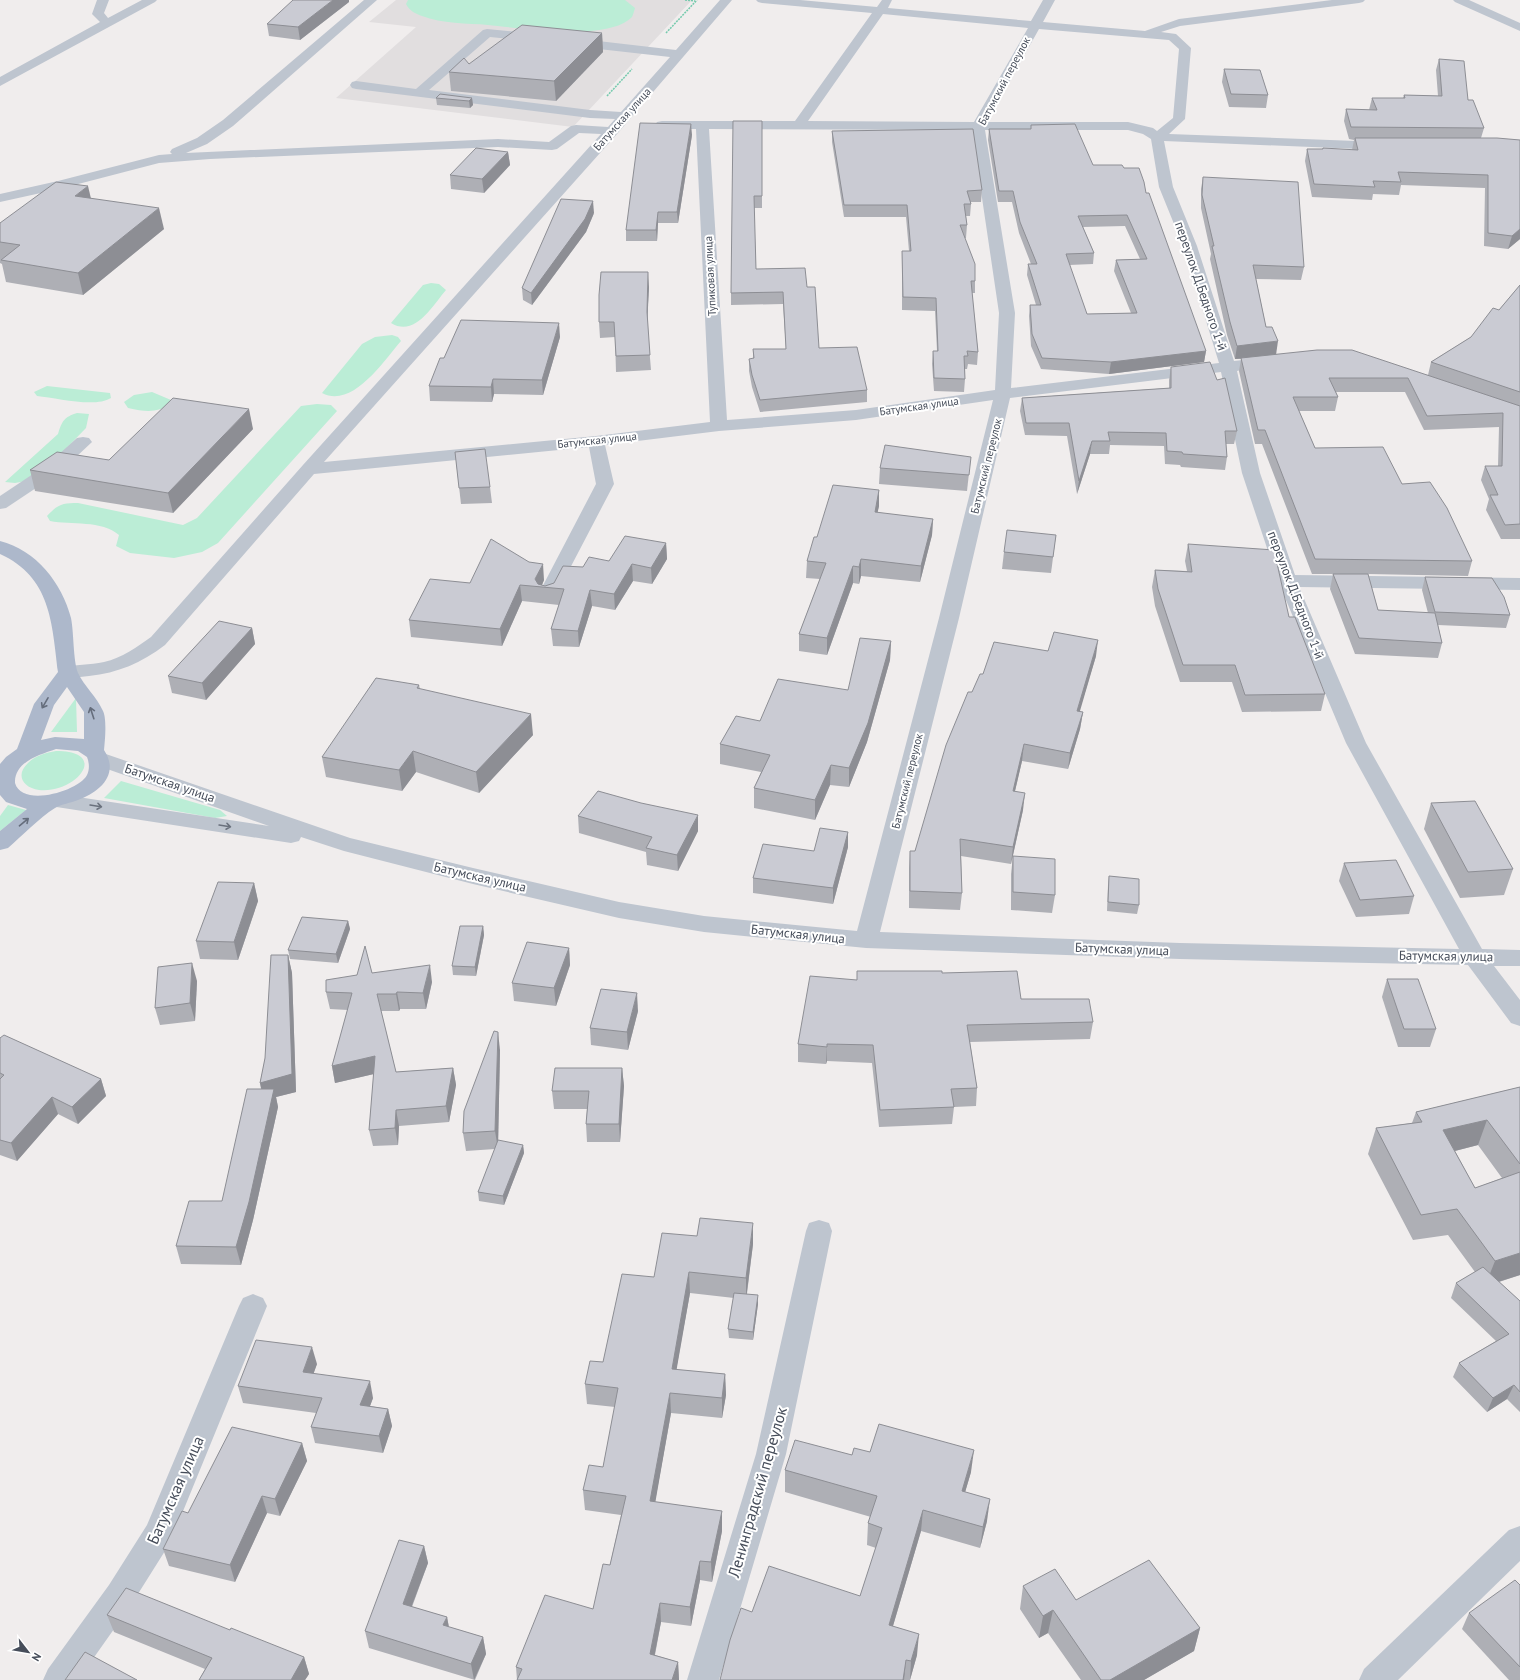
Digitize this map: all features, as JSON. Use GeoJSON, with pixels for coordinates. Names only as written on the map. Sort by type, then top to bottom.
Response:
{"type":"FeatureCollection","features":[{"type":"Feature","properties":{"kind":"main road"},"geometry":{"type":"LineString","coordinates":[[0,547],[20,556],[38,572],[51,591],[61,618],[68,672],[94,712],[97,755],[101,767],[98,775],[92,783],[71,796],[53,801],[34,802],[21,800],[3,791],[3,779],[7,770],[15,760],[26,752],[40,747],[63,743],[84,746],[97,755]]}},
{"type":"Feature","properties":{"kind":"main road"},"geometry":{"type":"LineString","coordinates":[[26,752],[44,704],[68,672]]}},
{"type":"Feature","properties":{"kind":"main road"},"geometry":{"type":"LineString","coordinates":[[0,843],[53,801]]}},
{"type":"Feature","properties":{"kind":"street"},"geometry":{"type":"LineString","coordinates":[[103,0],[98,14],[106,23]]}},
{"type":"Feature","properties":{"kind":"street"},"geometry":{"type":"LineString","coordinates":[[0,82],[106,23],[152,0]]}},
{"type":"Feature","properties":{"kind":"street"},"geometry":{"type":"LineString","coordinates":[[0,198],[59,186],[159,159],[202,141],[228,123],[371,0]]}},
{"type":"Feature","properties":{"kind":"street","name":"Батумская улица"},"geometry":{"type":"LineString","coordinates":[[68,672],[97,670],[120,665],[140,655],[158,641],[309,469],[622,124],[678,54],[726,0]]}},
{"type":"Feature","properties":{"kind":"street"},"geometry":{"type":"LineString","coordinates":[[762,0],[1172,37],[1185,48],[1179,119],[1157,136]]}},
{"type":"Feature","properties":{"kind":"street"},"geometry":{"type":"LineString","coordinates":[[798,126],[888,0]]}},
{"type":"Feature","properties":{"kind":"street","name":"Батумский переулок"},"geometry":{"type":"LineString","coordinates":[[866,940],[949,618],[1003,394],[1006,313],[978,126],[1049,0]]}},
{"type":"Feature","properties":{"kind":"street"},"geometry":{"type":"LineString","coordinates":[[1142,34],[1179,23],[1359,0]]}},
{"type":"Feature","properties":{"kind":"street"},"geometry":{"type":"LineString","coordinates":[[1459,0],[1520,27]]}},
{"type":"Feature","properties":{"kind":"street"},"geometry":{"type":"LineString","coordinates":[[418,93],[487,33],[678,54]]}},
{"type":"Feature","properties":{"kind":"street"},"geometry":{"type":"LineString","coordinates":[[356,86],[418,93],[622,124]]}},
{"type":"Feature","properties":{"kind":"street"},"geometry":{"type":"LineString","coordinates":[[159,159],[210,155],[498,143],[552,146],[576,129],[622,124]]}},
{"type":"Feature","properties":{"kind":"street"},"geometry":{"type":"LineString","coordinates":[[649,124],[702,126],[1128,126],[1148,130],[1157,136],[1398,146]]}},
{"type":"Feature","properties":{"kind":"street","name":"Тупиковая улица"},"geometry":{"type":"LineString","coordinates":[[702,126],[719,426]]}},
{"type":"Feature","properties":{"kind":"street","name":"переулок Д.Бедного 1-й"},"geometry":{"type":"LineString","coordinates":[[1157,136],[1166,187],[1190,246],[1228,366],[1251,473],[1287,581],[1356,743],[1475,957],[1520,1017]]}},
{"type":"Feature","properties":{"kind":"street","name":"Батумская улица"},"geometry":{"type":"LineString","coordinates":[[309,469],[596,441],[719,426],[856,415],[1003,394],[1260,363]]}},
{"type":"Feature","properties":{"kind":"street"},"geometry":{"type":"LineString","coordinates":[[547,595],[605,484],[596,441]]}},
{"type":"Feature","properties":{"kind":"street"},"geometry":{"type":"LineString","coordinates":[[0,504],[54,468],[83,442]]}},
{"type":"Feature","properties":{"kind":"street"},"geometry":{"type":"LineString","coordinates":[[1287,581],[1520,584]]}},
{"type":"Feature","properties":{"kind":"street","name":"Батумская улица"},"geometry":{"type":"LineString","coordinates":[[97,755],[344,844],[619,910],[704,924],[866,940],[1180,951],[1520,958]]}},
{"type":"Feature","properties":{"kind":"street"},"geometry":{"type":"LineString","coordinates":[[53,801],[344,844]]}},
{"type":"Feature","properties":{"kind":"street","name":"Ленинградский переулок"},"geometry":{"type":"LineString","coordinates":[[703,1680],[771,1454],[819,1231]]}},
{"type":"Feature","properties":{"kind":"street","name":"Батумская улица"},"geometry":{"type":"LineString","coordinates":[[59,1680],[120,1595],[159,1533],[253,1306]]}},
{"type":"Feature","properties":{"kind":"street"},"geometry":{"type":"LineString","coordinates":[[1380,1679],[1520,1540]]}},
{"type":"Feature","properties":{"kind":"path"},"geometry":{"type":"LineString","coordinates":[[685,0],[696,1]]}},
{"type":"Feature","properties":{"kind":"shaded area"},"geometry":{"type":"Polygon","coordinates":[[[396,0],[692,0],[573,127],[336,98],[416,27],[369,22],[396,0]]]}},
{"type":"Feature","properties":{"kind":"green space"},"geometry":{"type":"Polygon","coordinates":[[[408,0],[625,0],[635,8],[632,17],[620,25],[604,29],[563,32],[455,23],[430,19],[412,12],[406,4],[408,0]]]}},
{"type":"Feature","properties":{"kind":"green space"},"geometry":{"type":"Polygon","coordinates":[[[431,283],[439,284],[446,290],[423,318],[408,326],[400,327],[391,323],[423,285],[431,283]]]}},
{"type":"Feature","properties":{"kind":"green space"},"geometry":{"type":"Polygon","coordinates":[[[392,335],[398,337],[401,341],[366,381],[344,395],[333,396],[322,393],[362,344],[375,337],[392,335]]]}},
{"type":"Feature","properties":{"kind":"green space"},"geometry":{"type":"Polygon","coordinates":[[[47,386],[110,393],[111,398],[96,402],[76,402],[37,396],[34,392],[47,386]]]}},
{"type":"Feature","properties":{"kind":"green space"},"geometry":{"type":"Polygon","coordinates":[[[152,392],[171,400],[173,404],[161,409],[146,411],[128,408],[124,402],[134,395],[152,392]]]}},
{"type":"Feature","properties":{"kind":"green space"},"geometry":{"type":"Polygon","coordinates":[[[317,404],[331,405],[337,411],[218,543],[202,552],[174,558],[130,553],[116,546],[119,535],[112,530],[95,525],[50,521],[47,516],[61,505],[78,503],[183,525],[197,518],[301,406],[317,404]]]}},
{"type":"Feature","properties":{"kind":"green space"},"geometry":{"type":"Polygon","coordinates":[[[77,413],[89,414],[86,428],[50,465],[26,481],[15,483],[5,482],[58,434],[62,423],[66,418],[77,413]]]}},
{"type":"Feature","properties":{"kind":"green space"},"geometry":{"type":"Polygon","coordinates":[[[76,698],[77,732],[51,732],[76,698]]]}},
{"type":"Feature","properties":{"kind":"green space"},"geometry":{"type":"Polygon","coordinates":[[[56,751],[73,753],[82,758],[85,764],[82,772],[65,786],[53,789],[33,789],[25,784],[22,772],[28,763],[38,756],[56,751]]]}},
{"type":"Feature","properties":{"kind":"green space"},"geometry":{"type":"Polygon","coordinates":[[[121,781],[220,810],[227,816],[215,818],[104,798],[121,781]]]}},
{"type":"Feature","properties":{"kind":"green space"},"geometry":{"type":"Polygon","coordinates":[[[8,805],[26,810],[0,831],[0,816],[8,805]]]}},
{"type":"Feature","properties":{"kind":"building"},"geometry":{"type":"Polygon","coordinates":[[[293,0],[333,0],[298,27],[267,24],[293,0]]]}},
{"type":"Feature","properties":{"kind":"building"},"geometry":{"type":"Polygon","coordinates":[[[522,25],[602,33],[554,81],[449,72],[464,58],[469,64],[522,25]]]}},
{"type":"Feature","properties":{"kind":"building"},"geometry":{"type":"Polygon","coordinates":[[[1439,59],[1464,61],[1468,100],[1473,100],[1484,128],[1351,127],[1346,109],[1377,110],[1372,98],[1405,98],[1404,95],[1442,96],[1439,59]]]}},
{"type":"Feature","properties":{"kind":"building"},"geometry":{"type":"Polygon","coordinates":[[[1224,69],[1260,70],[1268,95],[1231,94],[1224,69]]]}},
{"type":"Feature","properties":{"kind":"building"},"geometry":{"type":"Polygon","coordinates":[[[440,94],[472,98],[469,101],[436,98],[440,94]]]}},
{"type":"Feature","properties":{"kind":"building"},"geometry":{"type":"Polygon","coordinates":[[[733,121],[762,121],[762,196],[754,196],[756,269],[805,268],[807,287],[815,287],[819,348],[857,347],[867,390],[760,400],[752,375],[749,359],[754,358],[753,349],[786,349],[783,292],[731,293],[733,121]]]}},
{"type":"Feature","properties":{"kind":"building"},"geometry":{"type":"Polygon","coordinates":[[[640,123],[691,124],[677,212],[658,212],[656,230],[626,230],[640,123]]]}},
{"type":"Feature","properties":{"kind":"building"},"geometry":{"type":"Polygon","coordinates":[[[1075,124],[1093,165],[1122,165],[1124,168],[1139,168],[1146,193],[1149,193],[1206,351],[1111,362],[1042,358],[1032,334],[1030,305],[1041,305],[1028,264],[1037,264],[1020,222],[1013,191],[999,191],[989,129],[1031,129],[1031,125],[1075,124]],[[1127,215],[1078,216],[1094,253],[1066,254],[1087,314],[1137,313],[1116,260],[1147,259],[1127,215]]]}},
{"type":"Feature","properties":{"kind":"building"},"geometry":{"type":"Polygon","coordinates":[[[973,129],[982,190],[967,191],[971,204],[964,204],[967,225],[960,225],[975,264],[975,281],[971,281],[978,352],[967,351],[968,356],[964,356],[965,379],[934,378],[933,351],[938,351],[936,298],[903,297],[902,251],[911,251],[907,205],[844,205],[832,131],[973,129]]]}},
{"type":"Feature","properties":{"kind":"building"},"geometry":{"type":"Polygon","coordinates":[[[1355,138],[1497,138],[1520,140],[1520,229],[1512,236],[1488,233],[1488,175],[1398,172],[1401,182],[1373,181],[1375,187],[1314,184],[1307,149],[1323,148],[1358,150],[1355,138]]]}},
{"type":"Feature","properties":{"kind":"building"},"geometry":{"type":"Polygon","coordinates":[[[476,148],[508,152],[482,179],[450,175],[476,148]]]}},
{"type":"Feature","properties":{"kind":"building"},"geometry":{"type":"Polygon","coordinates":[[[1203,177],[1298,182],[1304,267],[1253,265],[1266,327],[1272,327],[1278,341],[1237,346],[1212,246],[1214,246],[1202,195],[1203,177]]]}},
{"type":"Feature","properties":{"kind":"building"},"geometry":{"type":"Polygon","coordinates":[[[56,182],[88,186],[75,196],[159,208],[78,273],[1,260],[20,245],[0,242],[0,223],[56,182]]]}},
{"type":"Feature","properties":{"kind":"building"},"geometry":{"type":"Polygon","coordinates":[[[561,199],[593,201],[585,219],[531,293],[522,288],[561,199]]]}},
{"type":"Feature","properties":{"kind":"building"},"geometry":{"type":"Polygon","coordinates":[[[601,272],[648,272],[647,312],[650,355],[616,356],[614,322],[599,322],[601,272]]]}},
{"type":"Feature","properties":{"kind":"building"},"geometry":{"type":"Polygon","coordinates":[[[1520,285],[1520,392],[1431,362],[1471,337],[1493,308],[1499,310],[1520,285]]]}},
{"type":"Feature","properties":{"kind":"building"},"geometry":{"type":"Polygon","coordinates":[[[461,320],[559,323],[542,380],[493,379],[491,387],[429,386],[440,358],[444,358],[461,320]]]}},
{"type":"Feature","properties":{"kind":"building"},"geometry":{"type":"Polygon","coordinates":[[[1317,350],[1352,350],[1520,406],[1520,524],[1505,525],[1490,495],[1498,495],[1485,466],[1502,466],[1503,413],[1427,416],[1408,378],[1329,378],[1338,397],[1293,397],[1315,448],[1383,447],[1402,484],[1430,482],[1447,508],[1472,561],[1315,559],[1265,430],[1258,430],[1241,358],[1317,350]]]}},
{"type":"Feature","properties":{"kind":"building"},"geometry":{"type":"Polygon","coordinates":[[[1210,362],[1217,380],[1225,378],[1237,431],[1225,431],[1227,457],[1183,454],[1182,452],[1167,451],[1166,433],[1108,432],[1110,441],[1092,441],[1079,481],[1069,423],[1026,423],[1022,398],[1171,388],[1171,367],[1210,362]]]}},
{"type":"Feature","properties":{"kind":"building"},"geometry":{"type":"Polygon","coordinates":[[[173,398],[249,409],[168,493],[30,470],[57,452],[109,460],[173,398]]]}},
{"type":"Feature","properties":{"kind":"building"},"geometry":{"type":"Polygon","coordinates":[[[885,445],[971,457],[969,475],[880,468],[885,445]]]}},
{"type":"Feature","properties":{"kind":"building"},"geometry":{"type":"Polygon","coordinates":[[[485,449],[490,487],[459,488],[455,452],[485,449]]]}},
{"type":"Feature","properties":{"kind":"building"},"geometry":{"type":"Polygon","coordinates":[[[833,485],[879,490],[875,512],[933,519],[921,566],[861,559],[859,567],[853,566],[827,638],[799,634],[826,563],[807,561],[814,537],[817,537],[833,485]]]}},
{"type":"Feature","properties":{"kind":"building"},"geometry":{"type":"Polygon","coordinates":[[[1007,530],[1056,535],[1053,557],[1004,552],[1007,530]]]}},
{"type":"Feature","properties":{"kind":"building"},"geometry":{"type":"Polygon","coordinates":[[[625,536],[666,543],[651,568],[632,564],[614,594],[590,590],[578,631],[551,629],[564,589],[520,585],[500,629],[409,620],[430,579],[470,583],[491,539],[529,562],[543,564],[535,579],[538,584],[545,586],[554,583],[563,566],[583,567],[589,557],[609,561],[625,536]]]}},
{"type":"Feature","properties":{"kind":"building"},"geometry":{"type":"Polygon","coordinates":[[[1188,544],[1274,550],[1289,617],[1295,617],[1325,694],[1245,695],[1235,665],[1183,665],[1158,589],[1155,570],[1192,572],[1188,544]]]}},
{"type":"Feature","properties":{"kind":"building"},"geometry":{"type":"Polygon","coordinates":[[[1333,574],[1368,574],[1378,610],[1435,613],[1442,643],[1359,638],[1333,574]]]}},
{"type":"Feature","properties":{"kind":"building"},"geometry":{"type":"Polygon","coordinates":[[[1425,577],[1492,578],[1504,597],[1510,615],[1435,612],[1425,577]]]}},
{"type":"Feature","properties":{"kind":"building"},"geometry":{"type":"Polygon","coordinates":[[[219,621],[252,628],[202,683],[168,676],[219,621]]]}},
{"type":"Feature","properties":{"kind":"building"},"geometry":{"type":"Polygon","coordinates":[[[1054,632],[1098,640],[1077,711],[1083,712],[1070,753],[1024,744],[1013,791],[1025,793],[1013,847],[960,839],[962,893],[910,891],[910,851],[915,851],[946,745],[968,692],[972,692],[980,674],[983,674],[994,642],[1048,651],[1054,632]]]}},
{"type":"Feature","properties":{"kind":"building"},"geometry":{"type":"Polygon","coordinates":[[[860,638],[891,641],[868,723],[849,768],[831,765],[815,800],[754,788],[770,755],[720,744],[736,716],[760,721],[778,679],[848,690],[860,638]]]}},
{"type":"Feature","properties":{"kind":"building"},"geometry":{"type":"Polygon","coordinates":[[[376,678],[419,685],[417,688],[531,714],[476,772],[413,751],[399,770],[322,757],[376,678]]]}},
{"type":"Feature","properties":{"kind":"building"},"geometry":{"type":"Polygon","coordinates":[[[598,791],[641,803],[698,815],[677,855],[646,848],[652,837],[578,816],[598,791]]]}},
{"type":"Feature","properties":{"kind":"building"},"geometry":{"type":"Polygon","coordinates":[[[1475,801],[1513,869],[1468,872],[1431,803],[1475,801]]]}},
{"type":"Feature","properties":{"kind":"building"},"geometry":{"type":"Polygon","coordinates":[[[820,828],[848,832],[833,888],[753,878],[763,844],[814,851],[820,828]]]}},
{"type":"Feature","properties":{"kind":"building"},"geometry":{"type":"Polygon","coordinates":[[[1013,856],[1055,859],[1055,895],[1013,892],[1013,856]]]}},
{"type":"Feature","properties":{"kind":"building"},"geometry":{"type":"Polygon","coordinates":[[[1396,860],[1414,896],[1360,900],[1344,863],[1396,860]]]}},
{"type":"Feature","properties":{"kind":"building"},"geometry":{"type":"Polygon","coordinates":[[[1109,876],[1139,879],[1139,905],[1108,902],[1109,876]]]}},
{"type":"Feature","properties":{"kind":"building"},"geometry":{"type":"Polygon","coordinates":[[[218,882],[254,883],[234,942],[196,941],[218,882]]]}},
{"type":"Feature","properties":{"kind":"building"},"geometry":{"type":"Polygon","coordinates":[[[302,917],[348,921],[336,954],[288,950],[302,917]]]}},
{"type":"Feature","properties":{"kind":"building"},"geometry":{"type":"Polygon","coordinates":[[[460,926],[483,926],[475,967],[452,966],[460,926]]]}},
{"type":"Feature","properties":{"kind":"building"},"geometry":{"type":"Polygon","coordinates":[[[527,942],[569,948],[554,988],[512,983],[527,942]]]}},
{"type":"Feature","properties":{"kind":"building"},"geometry":{"type":"Polygon","coordinates":[[[365,946],[372,973],[430,965],[423,993],[397,992],[396,994],[377,994],[396,1072],[453,1068],[446,1106],[396,1110],[395,1128],[369,1130],[375,1056],[332,1066],[352,993],[326,992],[326,980],[357,975],[365,946]]]}},
{"type":"Feature","properties":{"kind":"building"},"geometry":{"type":"Polygon","coordinates":[[[271,955],[288,955],[292,1074],[260,1083],[265,1058],[271,955]]]}},
{"type":"Feature","properties":{"kind":"building"},"geometry":{"type":"Polygon","coordinates":[[[192,963],[190,1003],[155,1008],[158,967],[192,963]]]}},
{"type":"Feature","properties":{"kind":"building"},"geometry":{"type":"Polygon","coordinates":[[[857,971],[942,971],[942,973],[1017,971],[1021,999],[1089,999],[1093,1022],[967,1025],[977,1088],[951,1089],[954,1107],[880,1110],[873,1045],[827,1044],[827,1047],[798,1044],[810,976],[857,980],[857,971]]]}},
{"type":"Feature","properties":{"kind":"building"},"geometry":{"type":"Polygon","coordinates":[[[1387,979],[1418,979],[1436,1029],[1404,1029],[1387,979]]]}},
{"type":"Feature","properties":{"kind":"building"},"geometry":{"type":"Polygon","coordinates":[[[601,989],[637,993],[627,1032],[590,1028],[601,989]]]}},
{"type":"Feature","properties":{"kind":"building"},"geometry":{"type":"Polygon","coordinates":[[[494,1031],[498,1032],[495,1131],[463,1133],[464,1111],[494,1031]]]}},
{"type":"Feature","properties":{"kind":"building"},"geometry":{"type":"Polygon","coordinates":[[[4,1035],[101,1079],[72,1107],[52,1097],[11,1143],[0,1140],[0,1079],[4,1075],[0,1073],[0,1038],[4,1035]]]}},
{"type":"Feature","properties":{"kind":"building"},"geometry":{"type":"Polygon","coordinates":[[[555,1068],[622,1068],[619,1124],[586,1124],[589,1091],[552,1091],[555,1068]]]}},
{"type":"Feature","properties":{"kind":"building"},"geometry":{"type":"Polygon","coordinates":[[[1520,1087],[1520,1164],[1487,1120],[1443,1130],[1475,1188],[1520,1172],[1520,1253],[1495,1261],[1457,1209],[1421,1215],[1376,1128],[1422,1122],[1416,1112],[1520,1087]]]}},
{"type":"Feature","properties":{"kind":"building"},"geometry":{"type":"Polygon","coordinates":[[[247,1089],[274,1089],[249,1202],[236,1247],[176,1246],[189,1201],[222,1201],[247,1089]]]}},
{"type":"Feature","properties":{"kind":"building"},"geometry":{"type":"Polygon","coordinates":[[[498,1140],[523,1145],[503,1196],[478,1192],[498,1140]]]}},
{"type":"Feature","properties":{"kind":"building"},"geometry":{"type":"Polygon","coordinates":[[[700,1218],[753,1223],[746,1278],[689,1272],[672,1369],[725,1374],[722,1398],[670,1393],[650,1501],[722,1511],[711,1562],[700,1561],[690,1607],[660,1603],[650,1654],[678,1662],[672,1680],[517,1680],[522,1669],[516,1667],[545,1595],[593,1609],[603,1564],[610,1565],[626,1496],[583,1490],[589,1465],[603,1467],[618,1388],[585,1384],[590,1361],[603,1362],[622,1274],[654,1277],[662,1233],[697,1236],[700,1218]]]}},
{"type":"Feature","properties":{"kind":"building"},"geometry":{"type":"Polygon","coordinates":[[[1483,1267],[1520,1301],[1520,1392],[1514,1385],[1493,1398],[1459,1363],[1509,1334],[1456,1283],[1483,1267]]]}},
{"type":"Feature","properties":{"kind":"building"},"geometry":{"type":"Polygon","coordinates":[[[734,1293],[758,1295],[753,1332],[728,1329],[734,1293]]]}},
{"type":"Feature","properties":{"kind":"building"},"geometry":{"type":"Polygon","coordinates":[[[256,1340],[312,1347],[303,1372],[370,1381],[360,1405],[388,1409],[379,1436],[311,1427],[322,1398],[238,1386],[256,1340]]]}},
{"type":"Feature","properties":{"kind":"building"},"geometry":{"type":"Polygon","coordinates":[[[879,1424],[974,1450],[962,1491],[990,1499],[983,1527],[923,1510],[889,1625],[919,1634],[911,1661],[906,1660],[903,1680],[720,1680],[730,1640],[741,1608],[752,1612],[769,1566],[860,1596],[882,1528],[868,1523],[877,1496],[785,1470],[795,1440],[852,1455],[854,1448],[870,1452],[879,1424]]]}},
{"type":"Feature","properties":{"kind":"building"},"geometry":{"type":"Polygon","coordinates":[[[232,1427],[302,1443],[275,1499],[262,1496],[230,1565],[163,1549],[182,1511],[188,1513],[232,1427]]]}},
{"type":"Feature","properties":{"kind":"building"},"geometry":{"type":"Polygon","coordinates":[[[399,1540],[424,1546],[403,1604],[447,1617],[443,1625],[483,1637],[471,1664],[365,1631],[399,1540]]]}},
{"type":"Feature","properties":{"kind":"building"},"geometry":{"type":"Polygon","coordinates":[[[1149,1560],[1200,1628],[1110,1680],[1101,1680],[1053,1610],[1043,1616],[1023,1586],[1055,1569],[1076,1600],[1149,1560]]]}},
{"type":"Feature","properties":{"kind":"building"},"geometry":{"type":"Polygon","coordinates":[[[1515,1580],[1520,1585],[1520,1667],[1469,1613],[1515,1580]]]}},
{"type":"Feature","properties":{"kind":"building"},"geometry":{"type":"Polygon","coordinates":[[[126,1588],[230,1630],[231,1628],[304,1657],[291,1680],[199,1680],[212,1658],[107,1615],[126,1588]]]}},
{"type":"Feature","properties":{"kind":"building"},"geometry":{"type":"Polygon","coordinates":[[[85,1652],[137,1680],[65,1680],[85,1652]]]}}]}
